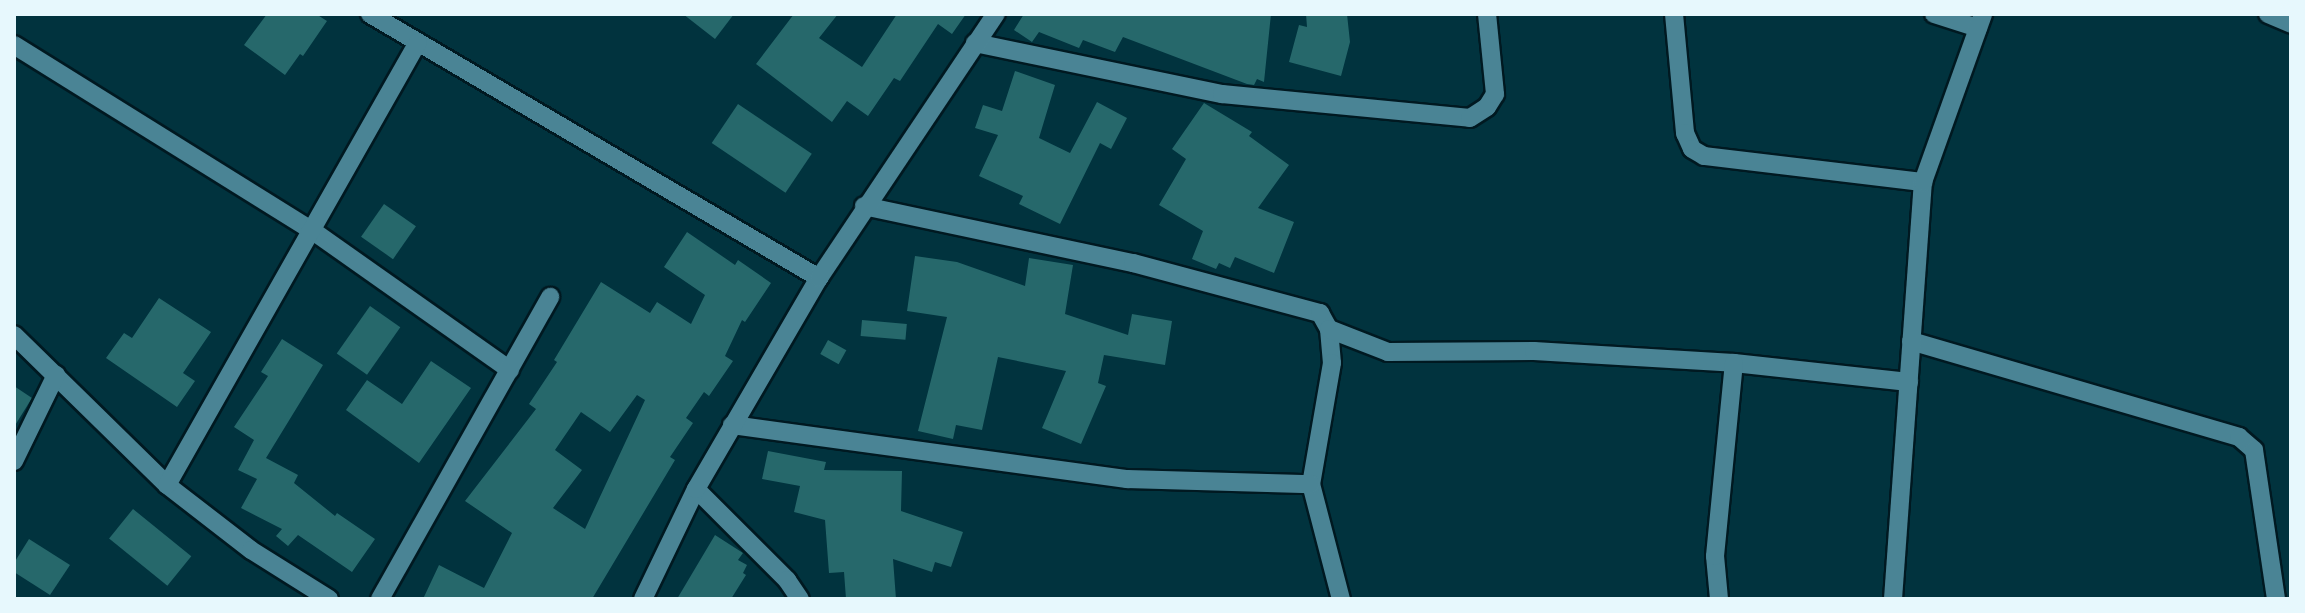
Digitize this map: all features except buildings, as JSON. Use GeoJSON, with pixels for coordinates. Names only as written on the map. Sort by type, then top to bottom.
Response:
{"type":"FeatureCollection","features":[{"type":"Feature","properties":{"kind":"street"},"geometry":{"type":"LineString","coordinates":[[370,14],[819,278]]}},
{"type":"Feature","properties":{"kind":"street"},"geometry":{"type":"LineString","coordinates":[[643,599],[696,489],[819,278],[864,206],[996,14]]}},
{"type":"Feature","properties":{"kind":"street"},"geometry":{"type":"LineString","coordinates":[[975,43],[1222,94],[1470,118],[1487,107],[1495,94],[1487,14]]}},
{"type":"Feature","properties":{"kind":"street"},"geometry":{"type":"LineString","coordinates":[[1674,14],[1685,133],[1692,149],[1704,156],[1923,182]]}},
{"type":"Feature","properties":{"kind":"street"},"geometry":{"type":"LineString","coordinates":[[1893,599],[1923,182],[1980,21],[1934,14]]}},
{"type":"Feature","properties":{"kind":"street"},"geometry":{"type":"LineString","coordinates":[[2268,14],[2291,24]]}},
{"type":"Feature","properties":{"kind":"street"},"geometry":{"type":"LineString","coordinates":[[167,485],[418,42]]}},
{"type":"Feature","properties":{"kind":"street"},"geometry":{"type":"LineString","coordinates":[[14,45],[313,231],[510,370]]}},
{"type":"Feature","properties":{"kind":"street"},"geometry":{"type":"LineString","coordinates":[[864,206],[1148,267],[1320,313],[1329,329],[1332,363],[1311,484],[1341,599]]}},
{"type":"Feature","properties":{"kind":"street"},"geometry":{"type":"LineString","coordinates":[[380,599],[550,297]]}},
{"type":"Feature","properties":{"kind":"street"},"geometry":{"type":"LineString","coordinates":[[1329,329],[1388,352],[1534,351],[1734,363],[1909,382]]}},
{"type":"Feature","properties":{"kind":"street"},"geometry":{"type":"LineString","coordinates":[[14,335],[167,485],[251,550],[329,599]]}},
{"type":"Feature","properties":{"kind":"street"},"geometry":{"type":"LineString","coordinates":[[1911,341],[2239,437],[2254,450],[2276,599]]}},
{"type":"Feature","properties":{"kind":"street"},"geometry":{"type":"LineString","coordinates":[[1719,599],[1715,556],[1734,363]]}},
{"type":"Feature","properties":{"kind":"street"},"geometry":{"type":"LineString","coordinates":[[14,461],[56,375]]}},
{"type":"Feature","properties":{"kind":"street"},"geometry":{"type":"LineString","coordinates":[[732,425],[1127,479],[1311,484]]}},
{"type":"Feature","properties":{"kind":"street"},"geometry":{"type":"LineString","coordinates":[[696,489],[787,580],[800,599]]}}]}
